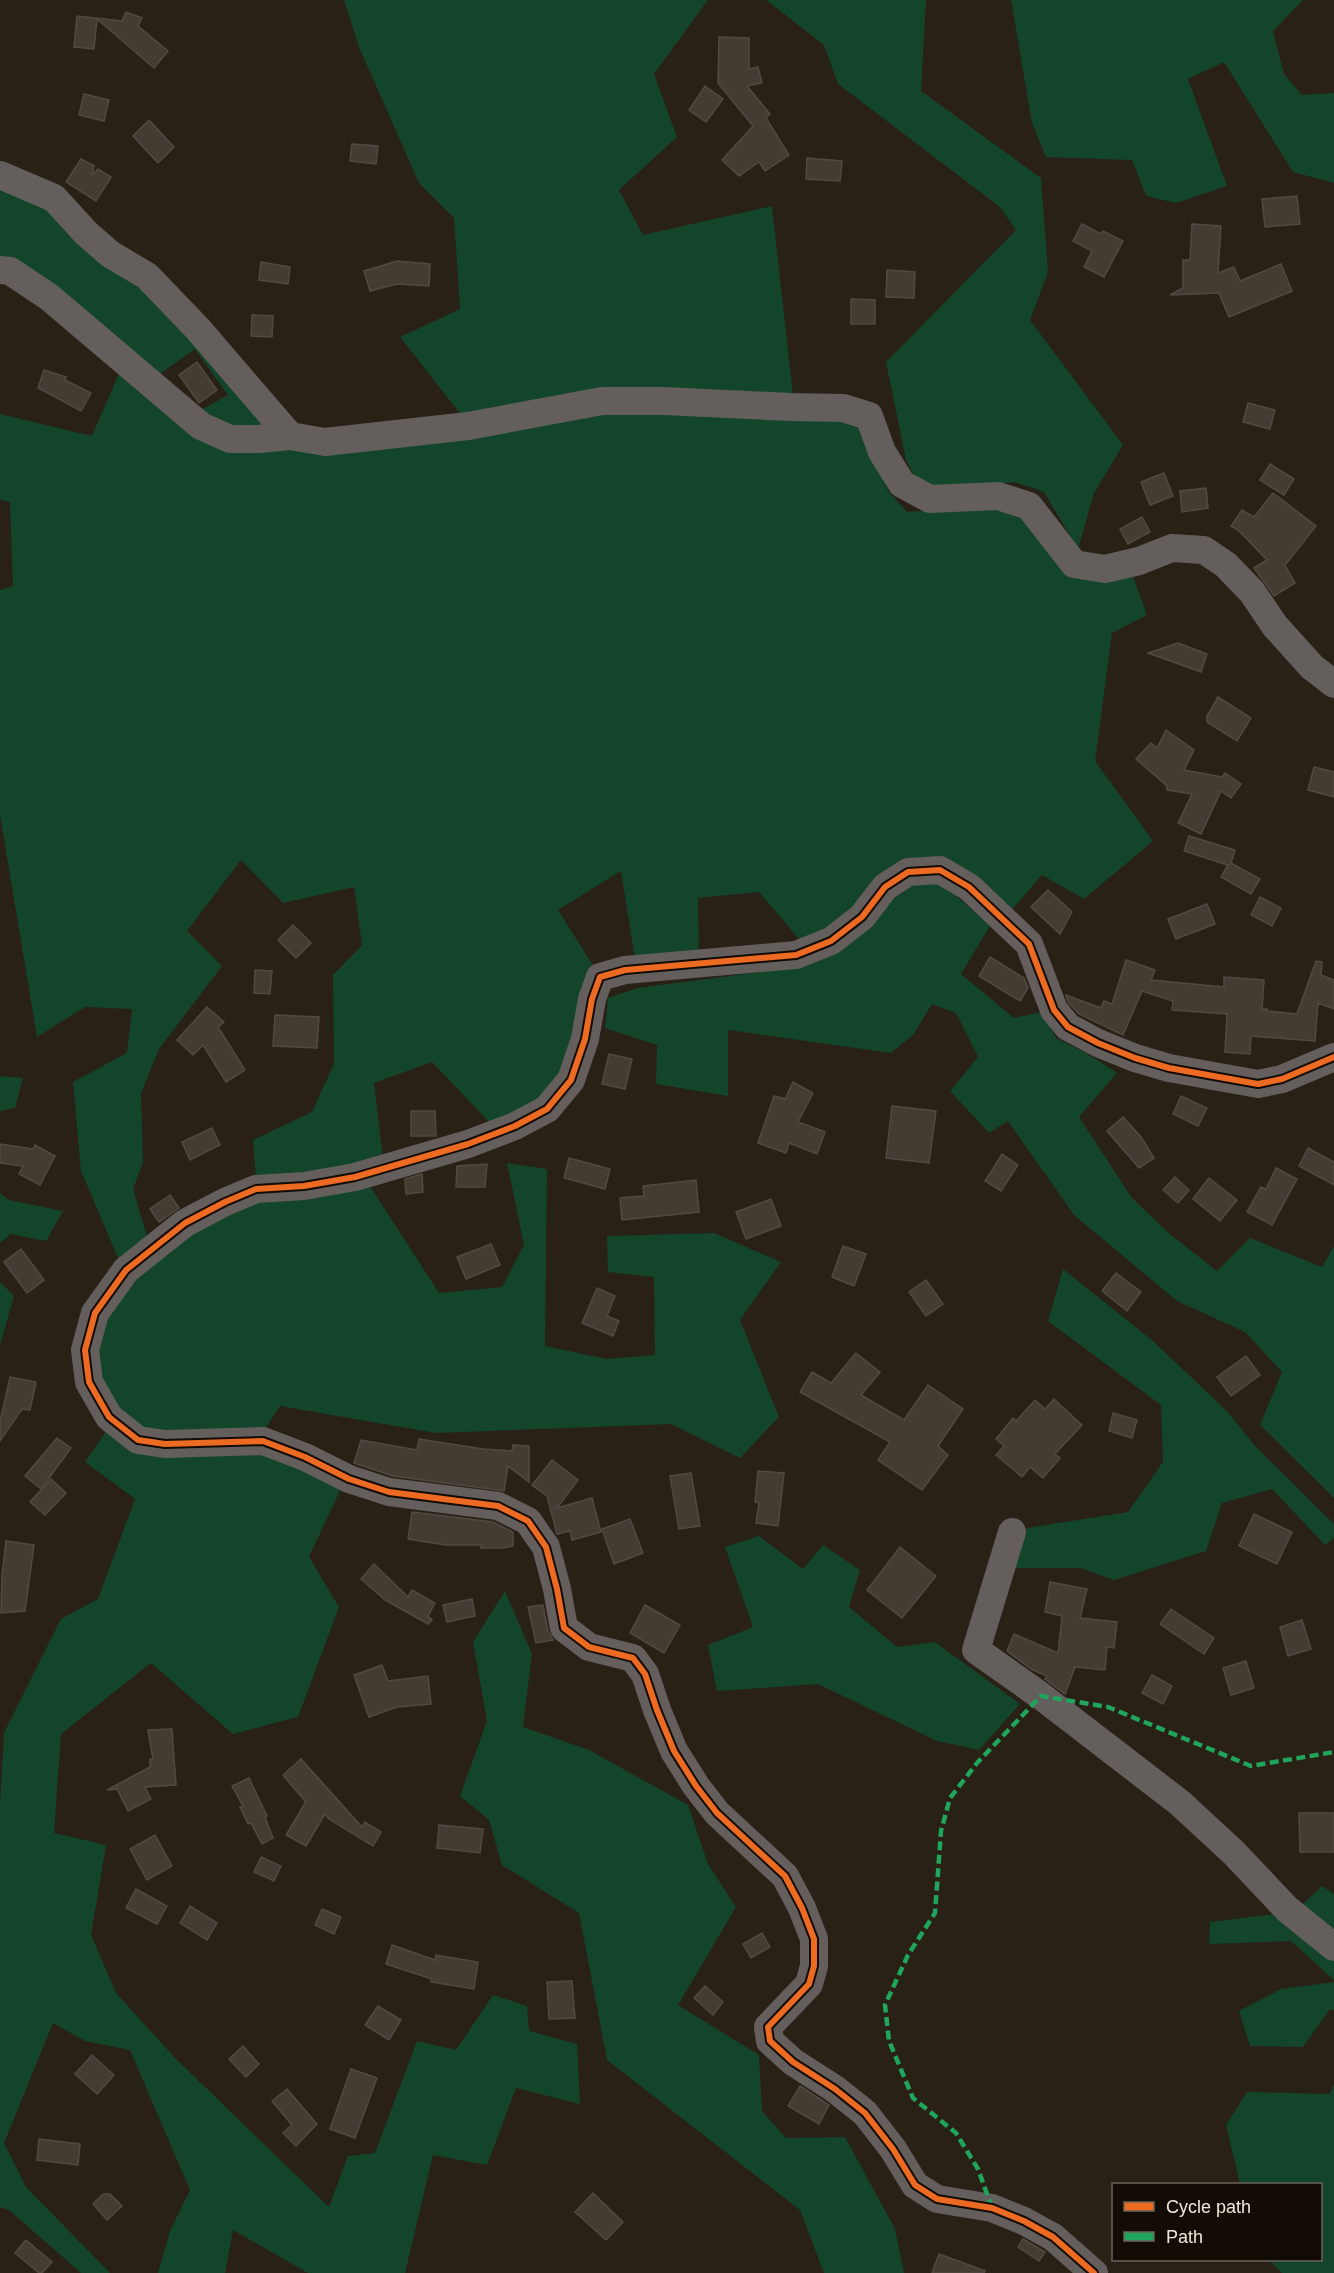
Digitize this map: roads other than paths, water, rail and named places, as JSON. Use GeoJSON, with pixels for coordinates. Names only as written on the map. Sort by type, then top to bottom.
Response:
{"type":"FeatureCollection","features":[{"type":"Feature","properties":{"kind":"street"},"geometry":{"type":"LineString","coordinates":[[0,175],[54,198],[86,233],[110,254],[147,276],[198,329],[290,436]]}},
{"type":"Feature","properties":{"kind":"street"},"geometry":{"type":"LineString","coordinates":[[0,270],[10,271],[49,297],[201,426],[230,439],[290,436],[325,442],[468,426],[602,401],[664,401],[843,408],[869,416],[882,452],[902,484],[930,499],[998,496],[1029,506],[1074,564],[1105,568],[1139,561],[1172,548],[1204,550],[1233,572],[1252,592],[1275,626],[1312,667],[1334,684]]}},
{"type":"Feature","properties":{"kind":"street"},"geometry":{"type":"LineString","coordinates":[[1094,2273],[1053,2237],[1024,2221],[992,2208],[937,2199],[915,2185],[893,2149],[865,2113],[835,2089],[793,2062],[771,2041],[768,2027],[809,1984],[814,1966],[814,1939],[802,1908],[785,1876],[717,1813],[696,1786],[674,1751],[645,1674],[633,1658],[589,1647],[564,1628],[558,1589],[546,1547],[528,1521],[498,1506],[389,1492],[349,1479],[305,1457],[263,1441],[165,1444],[138,1440],[109,1417],[89,1382],[85,1350],[95,1313],[126,1270],[185,1223],[225,1202],[256,1189],[304,1186],[355,1177],[468,1144],[515,1126],[547,1109],[571,1080],[585,1040],[592,999],[600,977],[625,970],[796,955],[831,940],[862,917],[885,887],[908,872],[940,870],[969,887],[1029,944],[1054,1010],[1068,1027],[1098,1043],[1168,1068],[1258,1084],[1282,1079],[1334,1057]]}},
{"type":"Feature","properties":{"kind":"street"},"geometry":{"type":"LineString","coordinates":[[1012,1532],[976,1650],[1041,1696],[1180,1803],[1234,1853],[1287,1909],[1334,1947]]}}]}
